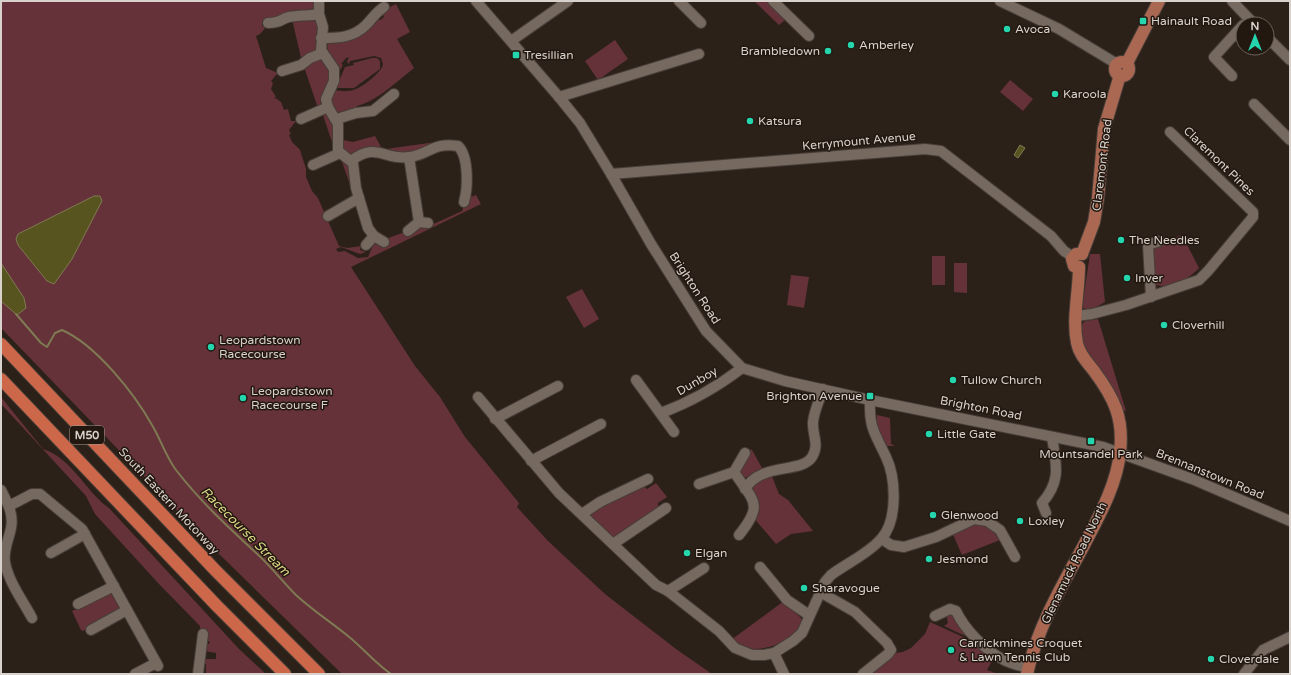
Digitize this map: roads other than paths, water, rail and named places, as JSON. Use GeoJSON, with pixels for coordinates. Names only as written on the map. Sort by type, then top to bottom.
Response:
{"type":"FeatureCollection","features":[{"type":"Feature","properties":{"kind":"highway","name":"South Eastern Motorway"},"geometry":{"type":"LineString","coordinates":[[1,344],[183,536],[319,674]]}},
{"type":"Feature","properties":{"kind":"highway","name":"M50"},"geometry":{"type":"LineString","coordinates":[[1,379],[147,533],[284,674]]}},
{"type":"Feature","properties":{"kind":"highway"},"geometry":{"type":"LineString","coordinates":[[147,533],[156,550],[276,674]]}},
{"type":"Feature","properties":{"kind":"highway"},"geometry":{"type":"LineString","coordinates":[[183,536],[220,567],[326,674]]}},
{"type":"Feature","properties":{"kind":"main road","name":"Claremont Road"},"geometry":{"type":"LineString","coordinates":[[1076,316],[1080,268],[1086,261],[1077,256],[1094,222],[1098,198],[1104,129],[1121,67],[1159,1]]}},
{"type":"Feature","properties":{"kind":"main road"},"geometry":{"type":"LineString","coordinates":[[1076,316],[1077,343],[1080,354],[1108,390],[1115,402],[1121,438],[1120,452]]}},
{"type":"Feature","properties":{"kind":"main road","name":"Glenamuck Road North"},"geometry":{"type":"LineString","coordinates":[[1028,671],[1045,619],[1106,499],[1118,468],[1120,452]]}},
{"type":"Feature","properties":{"kind":"street"},"geometry":{"type":"LineString","coordinates":[[319,1],[319,14],[323,27],[321,38],[323,53],[332,64],[335,76],[326,94],[328,108],[337,119],[340,153],[351,161],[356,188],[368,228],[374,236],[384,242]]}},
{"type":"Feature","properties":{"kind":"street","name":"Brighton Road"},"geometry":{"type":"LineString","coordinates":[[476,1],[580,123],[651,244],[706,331],[742,368],[785,381],[870,400],[1120,452]]}},
{"type":"Feature","properties":{"kind":"street"},"geometry":{"type":"LineString","coordinates":[[511,41],[568,1]]}},
{"type":"Feature","properties":{"kind":"street"},"geometry":{"type":"LineString","coordinates":[[679,1],[701,23]]}},
{"type":"Feature","properties":{"kind":"street"},"geometry":{"type":"LineString","coordinates":[[773,1],[809,36]]}},
{"type":"Feature","properties":{"kind":"street"},"geometry":{"type":"LineString","coordinates":[[1232,1],[1243,16]]}},
{"type":"Feature","properties":{"kind":"street"},"geometry":{"type":"LineString","coordinates":[[1006,2],[1059,29],[1121,67]]}},
{"type":"Feature","properties":{"kind":"street"},"geometry":{"type":"LineString","coordinates":[[321,38],[342,38],[352,36],[366,26],[374,15],[384,8]]}},
{"type":"Feature","properties":{"kind":"street"},"geometry":{"type":"LineString","coordinates":[[268,23],[279,23],[286,18],[305,17],[319,14]]}},
{"type":"Feature","properties":{"kind":"street"},"geometry":{"type":"LineString","coordinates":[[1232,76],[1214,57],[1235,36]]}},
{"type":"Feature","properties":{"kind":"street"},"geometry":{"type":"LineString","coordinates":[[1275,45],[1290,60]]}},
{"type":"Feature","properties":{"kind":"street"},"geometry":{"type":"LineString","coordinates":[[282,71],[301,65],[310,58],[323,53]]}},
{"type":"Feature","properties":{"kind":"street"},"geometry":{"type":"LineString","coordinates":[[559,97],[698,54]]}},
{"type":"Feature","properties":{"kind":"street"},"geometry":{"type":"LineString","coordinates":[[337,119],[356,113],[372,111],[394,94]]}},
{"type":"Feature","properties":{"kind":"street"},"geometry":{"type":"LineString","coordinates":[[1254,104],[1290,140]]}},
{"type":"Feature","properties":{"kind":"street"},"geometry":{"type":"LineString","coordinates":[[301,119],[328,108]]}},
{"type":"Feature","properties":{"kind":"street","name":"Claremont Pines"},"geometry":{"type":"LineString","coordinates":[[1076,316],[1092,314],[1151,297],[1199,280],[1253,217],[1253,212],[1170,132]]}},
{"type":"Feature","properties":{"kind":"street"},"geometry":{"type":"LineString","coordinates":[[351,161],[368,151],[396,157],[409,157],[434,147],[458,146],[464,158],[468,186],[464,202]]}},
{"type":"Feature","properties":{"kind":"street","name":"Kerrymount Avenue"},"geometry":{"type":"LineString","coordinates":[[611,174],[925,149],[941,151],[1051,236],[1064,251],[1077,256]]}},
{"type":"Feature","properties":{"kind":"street"},"geometry":{"type":"LineString","coordinates":[[313,165],[340,153]]}},
{"type":"Feature","properties":{"kind":"street"},"geometry":{"type":"LineString","coordinates":[[408,231],[424,222],[409,157]]}},
{"type":"Feature","properties":{"kind":"street"},"geometry":{"type":"LineString","coordinates":[[328,216],[359,198]]}},
{"type":"Feature","properties":{"kind":"street"},"geometry":{"type":"LineString","coordinates":[[366,245],[374,236]]}},
{"type":"Feature","properties":{"kind":"street"},"geometry":{"type":"LineString","coordinates":[[1151,297],[1147,248],[1148,245],[1160,241]]}},
{"type":"Feature","properties":{"kind":"street","name":"Dunboy"},"geometry":{"type":"LineString","coordinates":[[661,413],[686,404],[717,386],[742,368]]}},
{"type":"Feature","properties":{"kind":"street"},"geometry":{"type":"LineString","coordinates":[[636,380],[647,388],[674,432]]}},
{"type":"Feature","properties":{"kind":"street"},"geometry":{"type":"LineString","coordinates":[[495,419],[558,386]]}},
{"type":"Feature","properties":{"kind":"street"},"geometry":{"type":"LineString","coordinates":[[745,488],[750,480],[760,474],[805,462],[812,458],[817,444],[813,430],[814,420],[823,389]]}},
{"type":"Feature","properties":{"kind":"street"},"geometry":{"type":"LineString","coordinates":[[478,398],[559,493],[656,585],[668,591],[719,632],[734,648],[752,655],[774,653],[793,641],[802,633],[820,592],[831,575],[882,539],[892,516],[894,485],[887,458],[870,425],[870,400]]}},
{"type":"Feature","properties":{"kind":"street"},"geometry":{"type":"LineString","coordinates":[[531,461],[601,424]]}},
{"type":"Feature","properties":{"kind":"street"},"geometry":{"type":"LineString","coordinates":[[1046,513],[1042,503],[1052,492],[1056,481],[1052,437]]}},
{"type":"Feature","properties":{"kind":"street","name":"Brennanstown Road"},"geometry":{"type":"LineString","coordinates":[[1120,452],[1258,506],[1290,521]]}},
{"type":"Feature","properties":{"kind":"street"},"geometry":{"type":"LineString","coordinates":[[699,484],[734,472],[745,453]]}},
{"type":"Feature","properties":{"kind":"street"},"geometry":{"type":"LineString","coordinates":[[734,472],[754,504],[755,512],[739,535]]}},
{"type":"Feature","properties":{"kind":"street"},"geometry":{"type":"LineString","coordinates":[[582,514],[600,502],[648,479]]}},
{"type":"Feature","properties":{"kind":"street"},"geometry":{"type":"LineString","coordinates":[[1,490],[9,506],[12,524],[5,552],[5,564],[14,585],[32,618]]}},
{"type":"Feature","properties":{"kind":"street"},"geometry":{"type":"LineString","coordinates":[[9,506],[32,494],[40,494],[79,526],[85,534],[157,665],[135,674]]}},
{"type":"Feature","properties":{"kind":"street"},"geometry":{"type":"LineString","coordinates":[[613,544],[666,508]]}},
{"type":"Feature","properties":{"kind":"street"},"geometry":{"type":"LineString","coordinates":[[882,539],[891,545],[904,547],[936,537],[974,519],[987,521],[1000,530],[1015,557]]}},
{"type":"Feature","properties":{"kind":"street"},"geometry":{"type":"LineString","coordinates":[[51,553],[85,534]]}},
{"type":"Feature","properties":{"kind":"street"},"geometry":{"type":"LineString","coordinates":[[760,567],[787,600],[799,610],[809,615]]}},
{"type":"Feature","properties":{"kind":"street"},"geometry":{"type":"LineString","coordinates":[[668,591],[704,568]]}},
{"type":"Feature","properties":{"kind":"street"},"geometry":{"type":"LineString","coordinates":[[78,604],[114,586]]}},
{"type":"Feature","properties":{"kind":"street"},"geometry":{"type":"LineString","coordinates":[[820,592],[855,612],[887,643],[891,650],[863,674]]}},
{"type":"Feature","properties":{"kind":"street"},"geometry":{"type":"LineString","coordinates":[[935,616],[950,608],[956,611],[965,625],[991,652],[1005,661],[1028,671]]}},
{"type":"Feature","properties":{"kind":"street"},"geometry":{"type":"LineString","coordinates":[[92,630],[127,610]]}},
{"type":"Feature","properties":{"kind":"street"},"geometry":{"type":"LineString","coordinates":[[198,674],[204,655],[203,634]]}},
{"type":"Feature","properties":{"kind":"street"},"geometry":{"type":"LineString","coordinates":[[1244,674],[1264,650],[1290,637]]}},
{"type":"Feature","properties":{"kind":"street"},"geometry":{"type":"LineString","coordinates":[[774,653],[784,674]]}},
{"type":"Feature","properties":{"kind":"waterway","name":"Racecourse Stream"},"geometry":{"type":"LineString","coordinates":[[16,314],[41,343],[47,347],[55,333],[62,330],[75,337],[101,358],[125,385],[144,412],[172,465],[204,502],[265,561],[296,595],[359,645],[391,674]]}},
{"type":"Feature","properties":{"kind":"place","name":"Hainault Road"},"geometry":{"type":"Point","coordinates":[1143,21]}},
{"type":"Feature","properties":{"kind":"place","name":"Avoca"},"geometry":{"type":"Point","coordinates":[1007,29]}},
{"type":"Feature","properties":{"kind":"place","name":"Amberley"},"geometry":{"type":"Point","coordinates":[851,45]}},
{"type":"Feature","properties":{"kind":"place","name":"Brambledown"},"geometry":{"type":"Point","coordinates":[828,51]}},
{"type":"Feature","properties":{"kind":"place","name":"Tresillian"},"geometry":{"type":"Point","coordinates":[516,55]}},
{"type":"Feature","properties":{"kind":"place","name":"Karoola"},"geometry":{"type":"Point","coordinates":[1055,94]}},
{"type":"Feature","properties":{"kind":"place","name":"Katsura"},"geometry":{"type":"Point","coordinates":[750,121]}},
{"type":"Feature","properties":{"kind":"place","name":"The Needles"},"geometry":{"type":"Point","coordinates":[1121,240]}},
{"type":"Feature","properties":{"kind":"place","name":"Inver"},"geometry":{"type":"Point","coordinates":[1127,278]}},
{"type":"Feature","properties":{"kind":"place","name":"Cloverhill"},"geometry":{"type":"Point","coordinates":[1164,325]}},
{"type":"Feature","properties":{"kind":"place","name":"Leopardstown Racecourse"},"geometry":{"type":"Point","coordinates":[211,347]}},
{"type":"Feature","properties":{"kind":"place","name":"Tullow Church"},"geometry":{"type":"Point","coordinates":[953,380]}},
{"type":"Feature","properties":{"kind":"place","name":"Brighton Avenue"},"geometry":{"type":"Point","coordinates":[870,396]}},
{"type":"Feature","properties":{"kind":"place","name":"Leopardstown Racecourse F"},"geometry":{"type":"Point","coordinates":[243,398]}},
{"type":"Feature","properties":{"kind":"place","name":"Little Gate"},"geometry":{"type":"Point","coordinates":[929,434]}},
{"type":"Feature","properties":{"kind":"place","name":"Mountsandel Park"},"geometry":{"type":"Point","coordinates":[1091,441]}},
{"type":"Feature","properties":{"kind":"place","name":"Glenwood"},"geometry":{"type":"Point","coordinates":[933,515]}},
{"type":"Feature","properties":{"kind":"place","name":"Loxley"},"geometry":{"type":"Point","coordinates":[1020,521]}},
{"type":"Feature","properties":{"kind":"place","name":"Elgan"},"geometry":{"type":"Point","coordinates":[687,553]}},
{"type":"Feature","properties":{"kind":"place","name":"Jesmond"},"geometry":{"type":"Point","coordinates":[929,559]}},
{"type":"Feature","properties":{"kind":"place","name":"Sharavogue"},"geometry":{"type":"Point","coordinates":[804,588]}},
{"type":"Feature","properties":{"kind":"place","name":"Carrickmines Croquet & Lawn Tennis Club"},"geometry":{"type":"Point","coordinates":[951,650]}},
{"type":"Feature","properties":{"kind":"place","name":"Cloverdale"},"geometry":{"type":"Point","coordinates":[1211,659]}}]}
